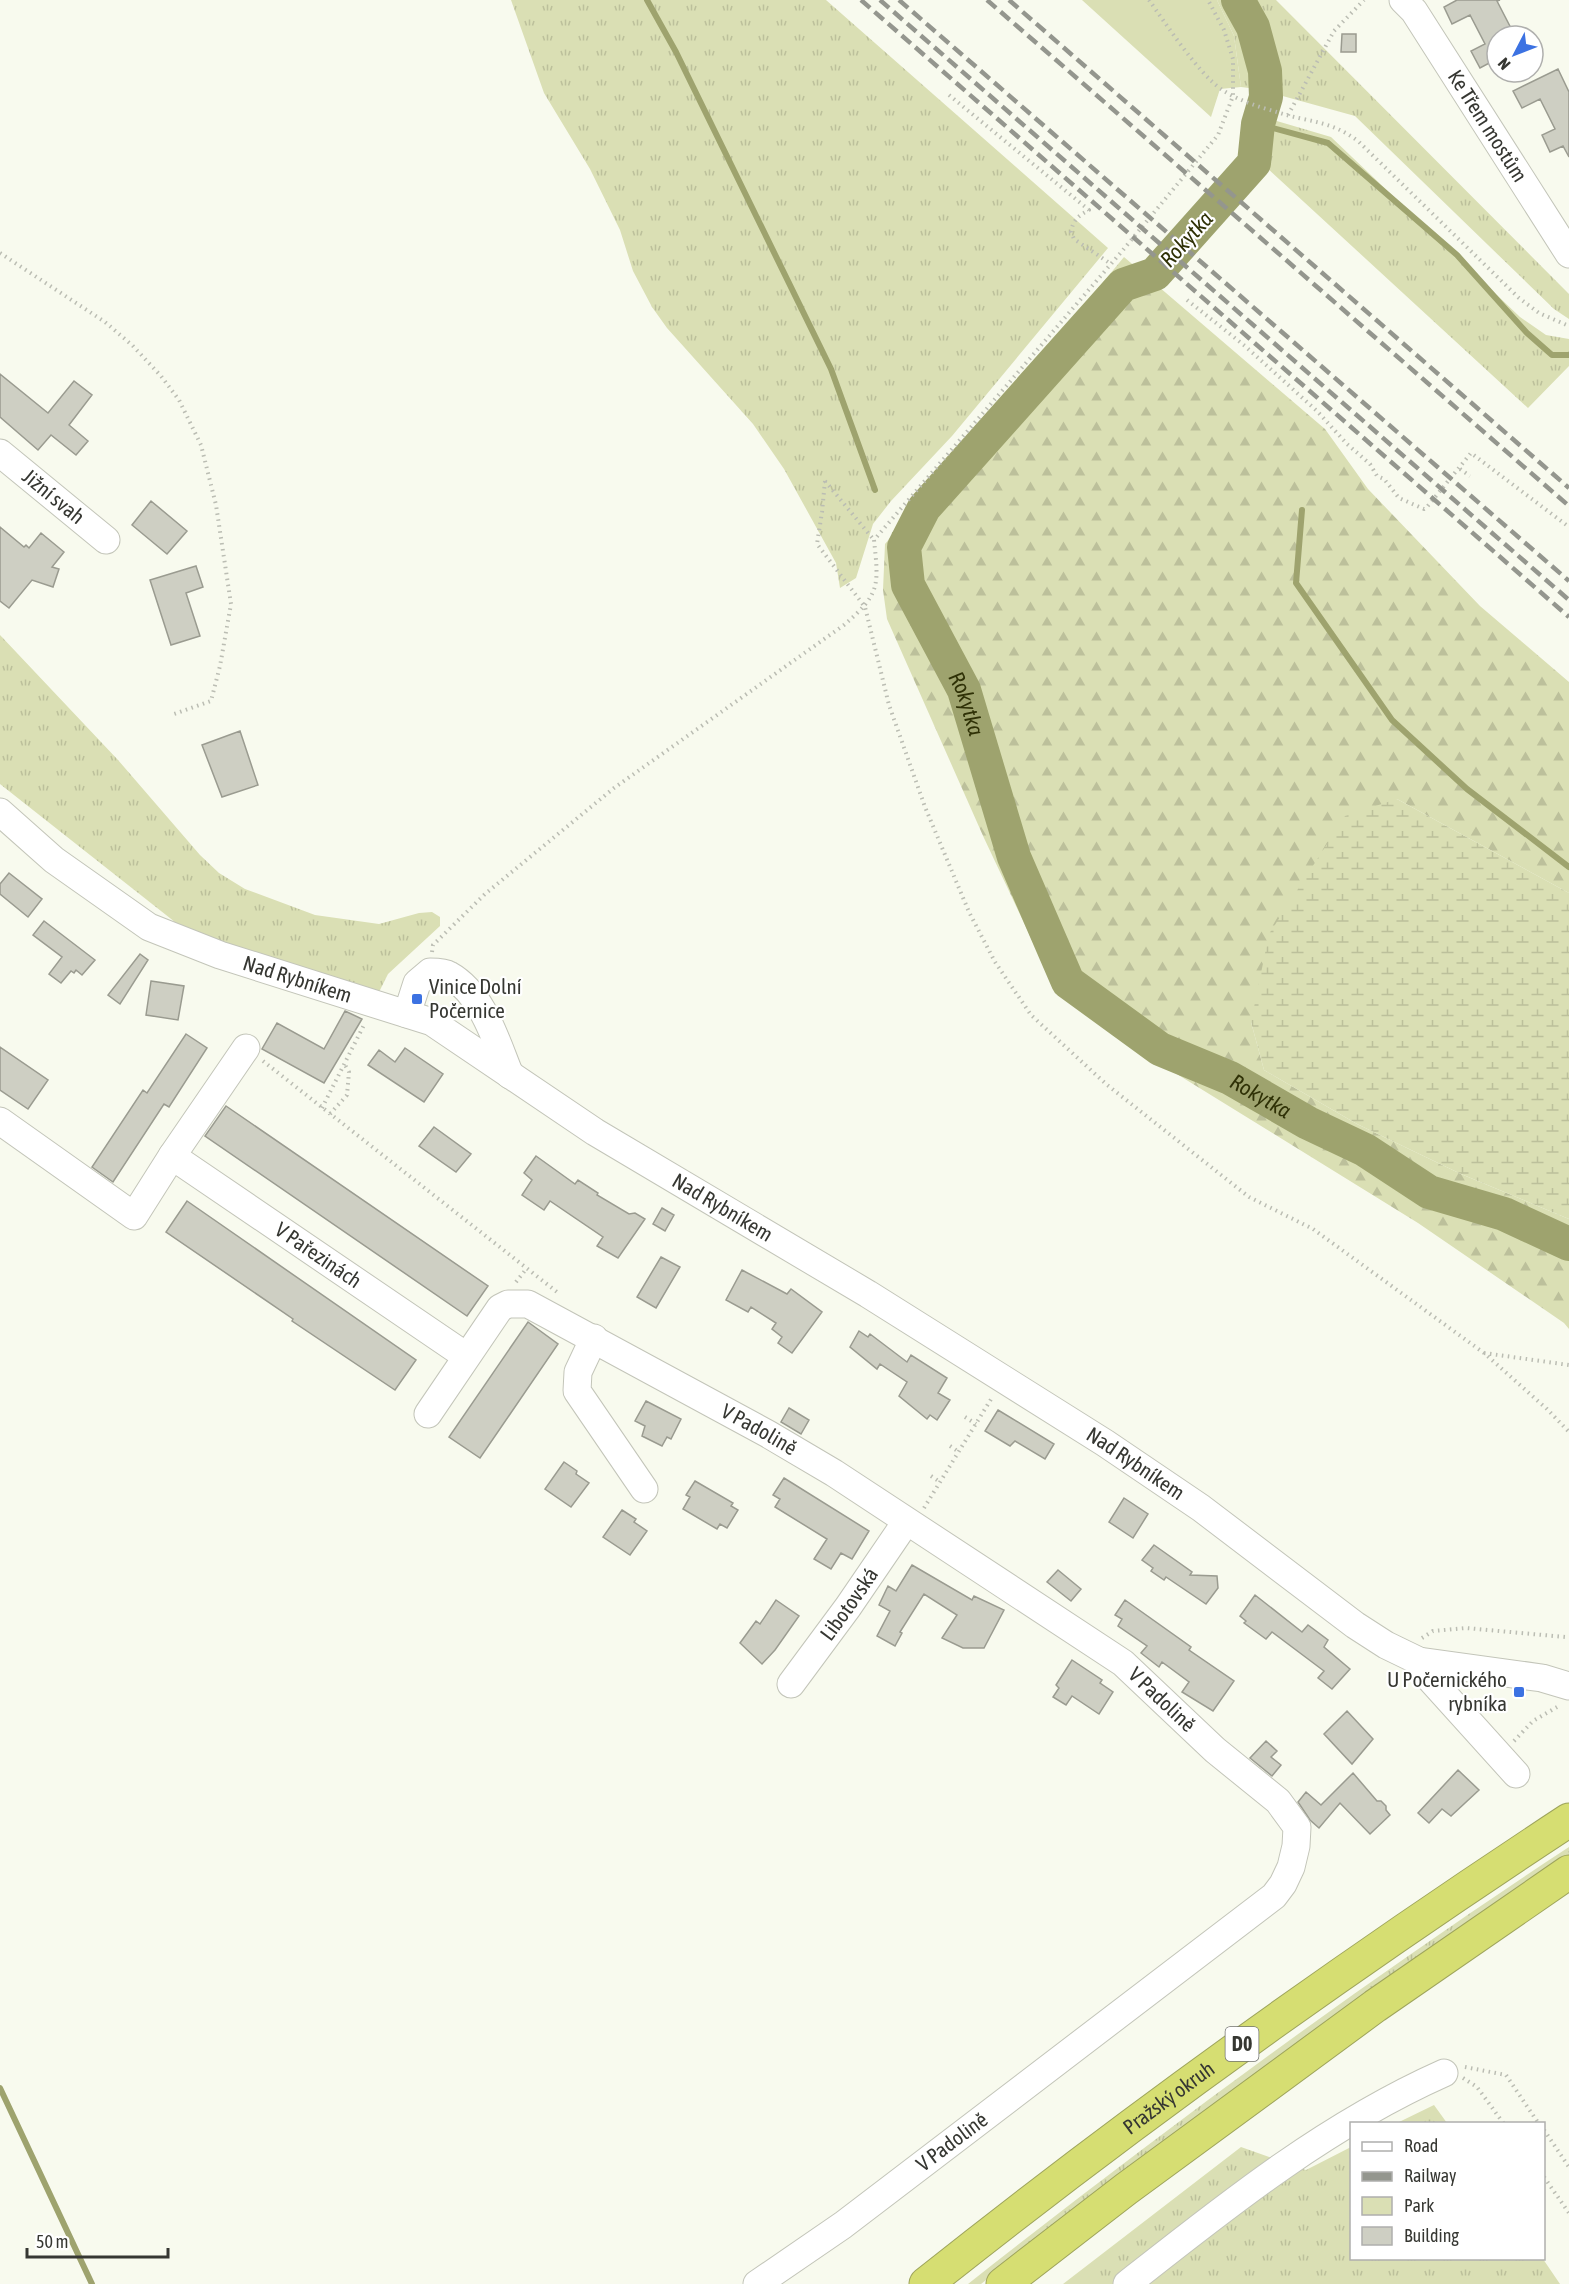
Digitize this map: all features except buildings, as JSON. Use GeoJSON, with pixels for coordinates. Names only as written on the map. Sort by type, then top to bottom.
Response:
{"type":"FeatureCollection","features":[{"type":"Feature","properties":{"kind":"highway","name":"Pražský okruh"},"geometry":{"type":"LineString","coordinates":[[926,2284],[1216,2063],[1422,1918],[1569,1820]]}},
{"type":"Feature","properties":{"kind":"highway","name":"D0"},"geometry":{"type":"LineString","coordinates":[[1003,2284],[1125,2189],[1356,2020],[1569,1872]]}},
{"type":"Feature","properties":{"kind":"street","name":"Ke Třem mostům"},"geometry":{"type":"LineString","coordinates":[[1403,0],[1414,11],[1569,254]]}},
{"type":"Feature","properties":{"kind":"street","name":"Jižní svah"},"geometry":{"type":"LineString","coordinates":[[0,453],[106,540]]}},
{"type":"Feature","properties":{"kind":"street","name":"Nad Rybníkem"},"geometry":{"type":"LineString","coordinates":[[0,812],[54,860],[149,927],[220,955],[432,1022],[448,1031],[595,1132],[868,1294],[1105,1443],[1201,1509],[1355,1625],[1386,1645],[1419,1661],[1542,1678],[1566,1695]]}},
{"type":"Feature","properties":{"kind":"street"},"geometry":{"type":"LineString","coordinates":[[407,1014],[417,983],[430,972],[447,973],[465,987],[482,1010],[511,1076]]}},
{"type":"Feature","properties":{"kind":"street"},"geometry":{"type":"LineString","coordinates":[[0,1121],[134,1216],[246,1048]]}},
{"type":"Feature","properties":{"kind":"street","name":"V Pařezinách"},"geometry":{"type":"LineString","coordinates":[[172,1156],[466,1356]]}},
{"type":"Feature","properties":{"kind":"street","name":"V Padolině"},"geometry":{"type":"LineString","coordinates":[[428,1414],[494,1315],[508,1304],[528,1304],[768,1434],[914,1517],[1123,1662],[1215,1750],[1278,1801],[1297,1827],[1296,1846],[1283,1884],[1274,1896],[843,2224],[757,2284]]}},
{"type":"Feature","properties":{"kind":"street"},"geometry":{"type":"LineString","coordinates":[[594,1338],[578,1372],[577,1391],[644,1489]]}},
{"type":"Feature","properties":{"kind":"street","name":"Libotovská"},"geometry":{"type":"LineString","coordinates":[[791,1684],[914,1517]]}},
{"type":"Feature","properties":{"kind":"street","name":"Nad Rybníkem"},"geometry":{"type":"LineString","coordinates":[[1419,1661],[1423,1671],[1509,1765]]}},
{"type":"Feature","properties":{"kind":"street"},"geometry":{"type":"LineString","coordinates":[[1454,1705],[1471,1670]]}},
{"type":"Feature","properties":{"kind":"street"},"geometry":{"type":"LineString","coordinates":[[1127,2284],[1249,2188],[1362,2114],[1405,2090],[1444,2073]]}},
{"type":"Feature","properties":{"kind":"path"},"geometry":{"type":"LineString","coordinates":[[1149,0],[1200,67],[1220,89],[1279,113],[1321,121],[1343,129],[1519,298],[1539,314],[1569,326]]}},
{"type":"Feature","properties":{"kind":"path"},"geometry":{"type":"LineString","coordinates":[[874,540],[1111,264],[1218,135],[1233,96],[1233,59],[1224,30],[1208,0]]}},
{"type":"Feature","properties":{"kind":"path"},"geometry":{"type":"LineString","coordinates":[[1288,115],[1334,31],[1364,0]]}},
{"type":"Feature","properties":{"kind":"path"},"geometry":{"type":"LineString","coordinates":[[950,95],[1089,210],[1077,217],[1073,222],[1071,232],[1074,239],[1111,264]]}},
{"type":"Feature","properties":{"kind":"path"},"geometry":{"type":"LineString","coordinates":[[0,253],[105,322],[132,345],[161,376],[179,400],[201,445],[216,505],[231,604],[211,701],[174,714]]}},
{"type":"Feature","properties":{"kind":"path"},"geometry":{"type":"LineString","coordinates":[[1187,300],[1245,346],[1317,411],[1347,444],[1370,464],[1377,476],[1384,479],[1399,498],[1424,509],[1460,469],[1471,453],[1569,527]]}},
{"type":"Feature","properties":{"kind":"path"},"geometry":{"type":"LineString","coordinates":[[1460,469],[1470,476]]}},
{"type":"Feature","properties":{"kind":"path"},"geometry":{"type":"LineString","coordinates":[[430,972],[433,945],[485,894],[542,845],[614,788],[844,626],[865,607],[873,594],[878,576],[874,540],[825,481],[817,544],[865,607],[889,705],[925,807],[969,912],[995,962],[1031,1015],[1106,1084],[1249,1197],[1313,1229],[1484,1353],[1547,1409],[1569,1432]]}},
{"type":"Feature","properties":{"kind":"path"},"geometry":{"type":"LineString","coordinates":[[322,1108],[375,1004]]}},
{"type":"Feature","properties":{"kind":"path"},"geometry":{"type":"LineString","coordinates":[[246,1048],[560,1295]]}},
{"type":"Feature","properties":{"kind":"path"},"geometry":{"type":"LineString","coordinates":[[330,1114],[347,1095],[349,1072],[345,1065]]}},
{"type":"Feature","properties":{"kind":"path"},"geometry":{"type":"LineString","coordinates":[[513,1286],[527,1268]]}},
{"type":"Feature","properties":{"kind":"path"},"geometry":{"type":"LineString","coordinates":[[1484,1353],[1569,1365]]}},
{"type":"Feature","properties":{"kind":"path"},"geometry":{"type":"LineString","coordinates":[[914,1517],[940,1482],[1002,1380]]}},
{"type":"Feature","properties":{"kind":"path"},"geometry":{"type":"LineString","coordinates":[[965,1418],[976,1424]]}},
{"type":"Feature","properties":{"kind":"path"},"geometry":{"type":"LineString","coordinates":[[950,1446],[959,1452]]}},
{"type":"Feature","properties":{"kind":"path"},"geometry":{"type":"LineString","coordinates":[[931,1476],[940,1482]]}},
{"type":"Feature","properties":{"kind":"path"},"geometry":{"type":"LineString","coordinates":[[1419,1661],[1422,1638],[1434,1631],[1466,1628],[1565,1637]]}},
{"type":"Feature","properties":{"kind":"path"},"geometry":{"type":"LineString","coordinates":[[1509,1765],[1533,1721],[1566,1695]]}},
{"type":"Feature","properties":{"kind":"path"},"geometry":{"type":"LineString","coordinates":[[1444,2073],[1461,2066],[1506,2075],[1538,2122]]}},
{"type":"Feature","properties":{"kind":"path"},"geometry":{"type":"LineString","coordinates":[[1444,2073],[1461,2077],[1477,2087],[1503,2122]]}},
{"type":"Feature","properties":{"kind":"path"},"geometry":{"type":"LineString","coordinates":[[1545,2131],[1569,2167]]}},
{"type":"Feature","properties":{"kind":"path"},"geometry":{"type":"LineString","coordinates":[[1545,2178],[1569,2213]]}},
{"type":"Feature","properties":{"kind":"green space"},"geometry":{"type":"Polygon","coordinates":[[[511,0],[826,0],[1108,248],[952,436],[891,501],[873,524],[856,578],[840,588],[836,563],[784,469],[753,424],[667,328],[652,307],[633,271],[620,230],[590,169],[544,93],[511,0]]]}},
{"type":"Feature","properties":{"kind":"green space"},"geometry":{"type":"Polygon","coordinates":[[[1082,0],[1217,0],[1234,36],[1241,87],[1220,89],[1211,117],[1082,0]]]}},
{"type":"Feature","properties":{"kind":"green space"},"geometry":{"type":"Polygon","coordinates":[[[1217,0],[1276,0],[1569,294],[1569,319],[1554,309],[1355,116],[1257,89],[1241,87],[1234,36],[1217,0]]]}},
{"type":"Feature","properties":{"kind":"green space"},"geometry":{"type":"Polygon","coordinates":[[[1250,113],[1331,137],[1520,317],[1546,335],[1569,339],[1569,366],[1528,408],[1242,145],[1250,113]]]}},
{"type":"Feature","properties":{"kind":"green space"},"geometry":{"type":"Polygon","coordinates":[[[1124,257],[1325,429],[1368,489],[1480,606],[1569,682],[1569,893],[1397,799],[1251,1022],[1264,1070],[1357,1124],[1461,1174],[1569,1219],[1569,1329],[1564,1323],[1418,1223],[1180,1076],[1065,995],[1047,972],[984,838],[887,619],[883,590],[885,544],[1124,257]]]}},
{"type":"Feature","properties":{"kind":"green space"},"geometry":{"type":"Polygon","coordinates":[[[0,635],[118,760],[200,855],[219,873],[245,889],[315,915],[379,924],[419,913],[432,912],[440,917],[440,926],[388,974],[379,992],[305,972],[180,926],[0,784],[0,635]]]}},
{"type":"Feature","properties":{"kind":"green space"},"geometry":{"type":"Polygon","coordinates":[[[1397,799],[1569,893],[1569,1219],[1461,1174],[1357,1124],[1264,1070],[1251,1022],[1269,934],[1345,816],[1397,799]]]}},
{"type":"Feature","properties":{"kind":"green space"},"geometry":{"type":"Polygon","coordinates":[[[1569,1847],[1569,1856],[1120,2176],[981,2284],[968,2284],[1264,2059],[1415,1951],[1569,1847]]]}},
{"type":"Feature","properties":{"kind":"green space"},"geometry":{"type":"Polygon","coordinates":[[[1434,2105],[1446,2122],[1399,2122],[1434,2105]]]}},
{"type":"Feature","properties":{"kind":"green space"},"geometry":{"type":"Polygon","coordinates":[[[1241,2147],[1306,2170],[1350,2148],[1350,2260],[1544,2260],[1560,2284],[1063,2284],[1241,2147]]]}},
{"type":"Feature","properties":{"kind":"waterway"},"geometry":{"type":"LineString","coordinates":[[647,0],[676,52],[831,369],[875,490]]}},
{"type":"Feature","properties":{"kind":"waterway","name":"Rokytka"},"geometry":{"type":"LineString","coordinates":[[1238,0],[1253,27],[1265,71],[1266,97],[1258,124],[1254,163],[1155,274],[1123,285],[924,508],[904,547],[908,585],[964,690],[1014,857],[1068,982],[1160,1049],[1230,1078],[1308,1123],[1365,1150],[1429,1192],[1504,1214],[1569,1244]]}},
{"type":"Feature","properties":{"kind":"waterway"},"geometry":{"type":"LineString","coordinates":[[1258,124],[1328,143],[1457,255],[1527,333],[1552,355],[1569,355]]}},
{"type":"Feature","properties":{"kind":"waterway"},"geometry":{"type":"LineString","coordinates":[[1302,510],[1296,583],[1392,720],[1467,789],[1569,867]]}},
{"type":"Feature","properties":{"kind":"waterway"},"geometry":{"type":"LineString","coordinates":[[895,534],[904,547]]}},
{"type":"Feature","properties":{"kind":"waterway"},"geometry":{"type":"LineString","coordinates":[[0,2088],[92,2284]]}},
{"type":"Feature","properties":{"kind":"railway"},"geometry":{"type":"LineString","coordinates":[[861,0],[1569,617]]}},
{"type":"Feature","properties":{"kind":"railway"},"geometry":{"type":"LineString","coordinates":[[880,0],[1569,600]]}},
{"type":"Feature","properties":{"kind":"railway"},"geometry":{"type":"LineString","coordinates":[[899,0],[1569,581]]}},
{"type":"Feature","properties":{"kind":"railway"},"geometry":{"type":"LineString","coordinates":[[987,0],[1569,506]]}},
{"type":"Feature","properties":{"kind":"railway"},"geometry":{"type":"LineString","coordinates":[[1009,0],[1569,488]]}},
{"type":"Feature","properties":{"kind":"place","name":"Vinice Dolní Počernice"},"geometry":{"type":"Point","coordinates":[417,999]}},
{"type":"Feature","properties":{"kind":"place","name":"U Počernického rybníka"},"geometry":{"type":"Point","coordinates":[1519,1692]}}]}
